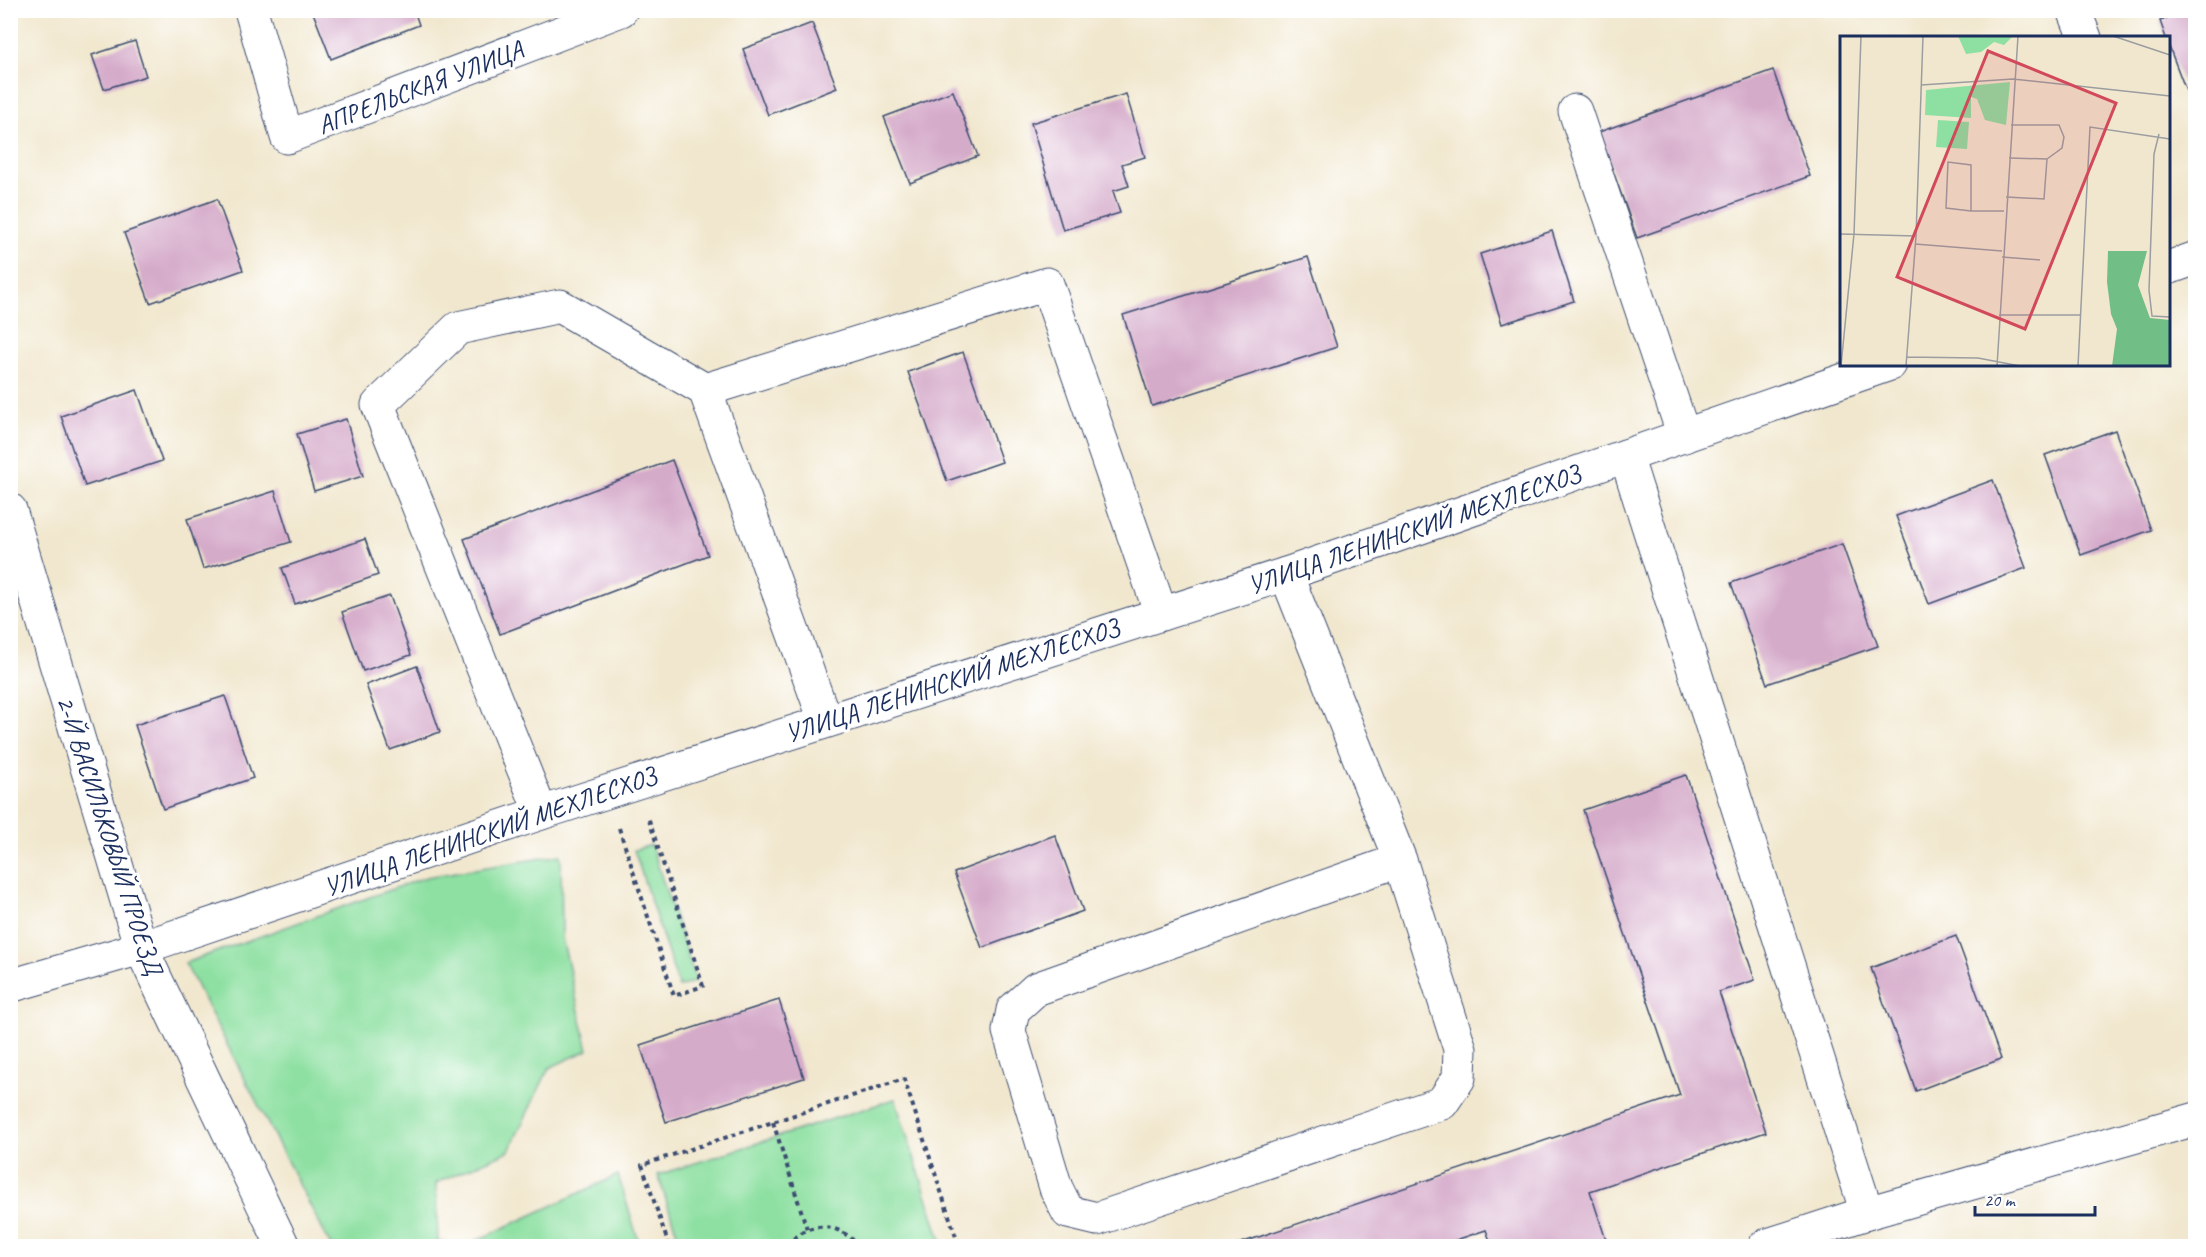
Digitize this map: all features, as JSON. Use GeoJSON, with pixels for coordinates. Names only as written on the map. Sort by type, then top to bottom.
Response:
{"type":"FeatureCollection","features":[{"type":"Feature","properties":{"kind":"street","name":"АПРЕЛЬСКАЯ УЛИЦА"},"geometry":{"type":"LineString","coordinates":[[251,10],[287,137],[621,10]]}},
{"type":"Feature","properties":{"kind":"street"},"geometry":{"type":"LineString","coordinates":[[2074,10],[2084,36]]}},
{"type":"Feature","properties":{"kind":"street"},"geometry":{"type":"LineString","coordinates":[[1575,111],[1684,436]]}},
{"type":"Feature","properties":{"kind":"street"},"geometry":{"type":"LineString","coordinates":[[705,390],[1047,284],[1161,614]]}},
{"type":"Feature","properties":{"kind":"street"},"geometry":{"type":"LineString","coordinates":[[541,813],[378,405],[458,328],[560,306],[705,390],[825,720]]}},
{"type":"Feature","properties":{"kind":"street","name":"УЛИЦА ЛЕНИНСКИЙ МЕХЛЕСХОЗ"},"geometry":{"type":"LineString","coordinates":[[10,986],[141,948],[825,720],[1286,574],[1884,366]]}},
{"type":"Feature","properties":{"kind":"street"},"geometry":{"type":"LineString","coordinates":[[1626,456],[1867,1213]]}},
{"type":"Feature","properties":{"kind":"street","name":"2-Й ВАСИЛЬКОВЫЙ ПРОЕЗД"},"geometry":{"type":"LineString","coordinates":[[10,510],[141,948],[283,1246]]}},
{"type":"Feature","properties":{"kind":"street"},"geometry":{"type":"LineString","coordinates":[[1286,574],[1400,860],[1460,1049],[1459,1078],[1442,1103],[1097,1219],[1068,1212],[1056,1188],[1009,1031],[1013,1010],[1036,989],[1400,860]]}},
{"type":"Feature","properties":{"kind":"street"},"geometry":{"type":"LineString","coordinates":[[1765,1246],[1803,1240],[1867,1213],[2196,1119]]}},
{"type":"Feature","properties":{"kind":"path"},"geometry":{"type":"LineString","coordinates":[[621,787],[703,986],[674,996],[621,787]]}},
{"type":"Feature","properties":{"kind":"path"},"geometry":{"type":"LineString","coordinates":[[669,1246],[642,1165],[904,1079],[958,1246]]}},
{"type":"Feature","properties":{"kind":"path"},"geometry":{"type":"LineString","coordinates":[[773,1122],[807,1229]]}},
{"type":"Feature","properties":{"kind":"path"},"geometry":{"type":"LineString","coordinates":[[788,1246],[793,1239],[807,1229],[826,1226],[844,1232],[858,1246]]}},
{"type":"Feature","properties":{"kind":"green space"},"geometry":{"type":"Polygon","coordinates":[[[651,845],[696,981],[679,987],[634,850],[651,845]]]}},
{"type":"Feature","properties":{"kind":"green space"},"geometry":{"type":"Polygon","coordinates":[[[561,855],[562,938],[588,1050],[549,1068],[509,1151],[436,1183],[438,1242],[467,1245],[618,1175],[640,1246],[331,1246],[185,963],[426,877],[561,855]]]}},
{"type":"Feature","properties":{"kind":"green space"},"geometry":{"type":"Polygon","coordinates":[[[895,1099],[943,1246],[681,1246],[658,1175],[895,1099]]]}},
{"type":"Feature","properties":{"kind":"building"},"geometry":{"type":"Polygon","coordinates":[[[312,10],[414,10],[419,25],[331,59],[312,10]]]}},
{"type":"Feature","properties":{"kind":"building"},"geometry":{"type":"Polygon","coordinates":[[[2188,10],[2196,10],[2195,114],[2170,49],[2170,36],[2165,36],[2160,21],[2188,10]]]}},
{"type":"Feature","properties":{"kind":"building"},"geometry":{"type":"Polygon","coordinates":[[[812,23],[837,88],[768,115],[743,49],[812,23]]]}},
{"type":"Feature","properties":{"kind":"building"},"geometry":{"type":"Polygon","coordinates":[[[135,41],[146,76],[104,89],[92,55],[135,41]]]}},
{"type":"Feature","properties":{"kind":"building"},"geometry":{"type":"Polygon","coordinates":[[[1773,70],[1810,176],[1637,238],[1599,132],[1773,70]]]}},
{"type":"Feature","properties":{"kind":"building"},"geometry":{"type":"Polygon","coordinates":[[[953,91],[978,156],[910,183],[884,117],[953,91]]]}},
{"type":"Feature","properties":{"kind":"building"},"geometry":{"type":"Polygon","coordinates":[[[1126,94],[1145,157],[1122,164],[1129,186],[1113,191],[1120,213],[1063,230],[1031,123],[1126,94]]]}},
{"type":"Feature","properties":{"kind":"building"},"geometry":{"type":"Polygon","coordinates":[[[217,199],[243,270],[150,303],[124,233],[217,199]]]}},
{"type":"Feature","properties":{"kind":"building"},"geometry":{"type":"Polygon","coordinates":[[[1552,231],[1574,301],[1502,324],[1480,254],[1552,231]]]}},
{"type":"Feature","properties":{"kind":"building"},"geometry":{"type":"Polygon","coordinates":[[[1308,257],[1337,347],[1152,406],[1123,315],[1308,257]]]}},
{"type":"Feature","properties":{"kind":"building"},"geometry":{"type":"Polygon","coordinates":[[[963,352],[1002,462],[947,481],[908,372],[963,352]]]}},
{"type":"Feature","properties":{"kind":"building"},"geometry":{"type":"Polygon","coordinates":[[[137,390],[162,461],[85,486],[61,416],[137,390]]]}},
{"type":"Feature","properties":{"kind":"building"},"geometry":{"type":"Polygon","coordinates":[[[346,419],[363,476],[314,491],[297,434],[346,419]]]}},
{"type":"Feature","properties":{"kind":"building"},"geometry":{"type":"Polygon","coordinates":[[[2115,430],[2151,530],[2081,555],[2045,455],[2115,430]]]}},
{"type":"Feature","properties":{"kind":"building"},"geometry":{"type":"Polygon","coordinates":[[[672,460],[708,555],[500,634],[464,539],[672,460]]]}},
{"type":"Feature","properties":{"kind":"building"},"geometry":{"type":"Polygon","coordinates":[[[1993,480],[2026,568],[1929,604],[1896,516],[1993,480]]]}},
{"type":"Feature","properties":{"kind":"building"},"geometry":{"type":"Polygon","coordinates":[[[275,491],[291,542],[203,569],[187,519],[275,491]]]}},
{"type":"Feature","properties":{"kind":"building"},"geometry":{"type":"Polygon","coordinates":[[[365,539],[378,575],[295,604],[282,568],[365,539]]]}},
{"type":"Feature","properties":{"kind":"building"},"geometry":{"type":"Polygon","coordinates":[[[1842,544],[1878,646],[1767,684],[1731,583],[1842,544]]]}},
{"type":"Feature","properties":{"kind":"building"},"geometry":{"type":"Polygon","coordinates":[[[390,596],[411,655],[363,671],[342,612],[390,596]]]}},
{"type":"Feature","properties":{"kind":"building"},"geometry":{"type":"Polygon","coordinates":[[[417,666],[440,732],[390,750],[366,685],[417,666]]]}},
{"type":"Feature","properties":{"kind":"building"},"geometry":{"type":"Polygon","coordinates":[[[225,696],[253,778],[163,809],[135,725],[225,696]]]}},
{"type":"Feature","properties":{"kind":"building"},"geometry":{"type":"Polygon","coordinates":[[[1686,775],[1755,980],[1719,992],[1766,1132],[1590,1191],[1606,1240],[1587,1246],[1492,1246],[1486,1230],[1438,1246],[1232,1246],[1680,1095],[1583,810],[1686,775]]]}},
{"type":"Feature","properties":{"kind":"building"},"geometry":{"type":"Polygon","coordinates":[[[1055,835],[1083,911],[982,948],[954,873],[1055,835]]]}},
{"type":"Feature","properties":{"kind":"building"},"geometry":{"type":"Polygon","coordinates":[[[1956,936],[2001,1059],[1916,1091],[1871,968],[1956,936]]]}},
{"type":"Feature","properties":{"kind":"building"},"geometry":{"type":"Polygon","coordinates":[[[779,1000],[804,1078],[666,1122],[640,1045],[779,1000]]]}}]}
